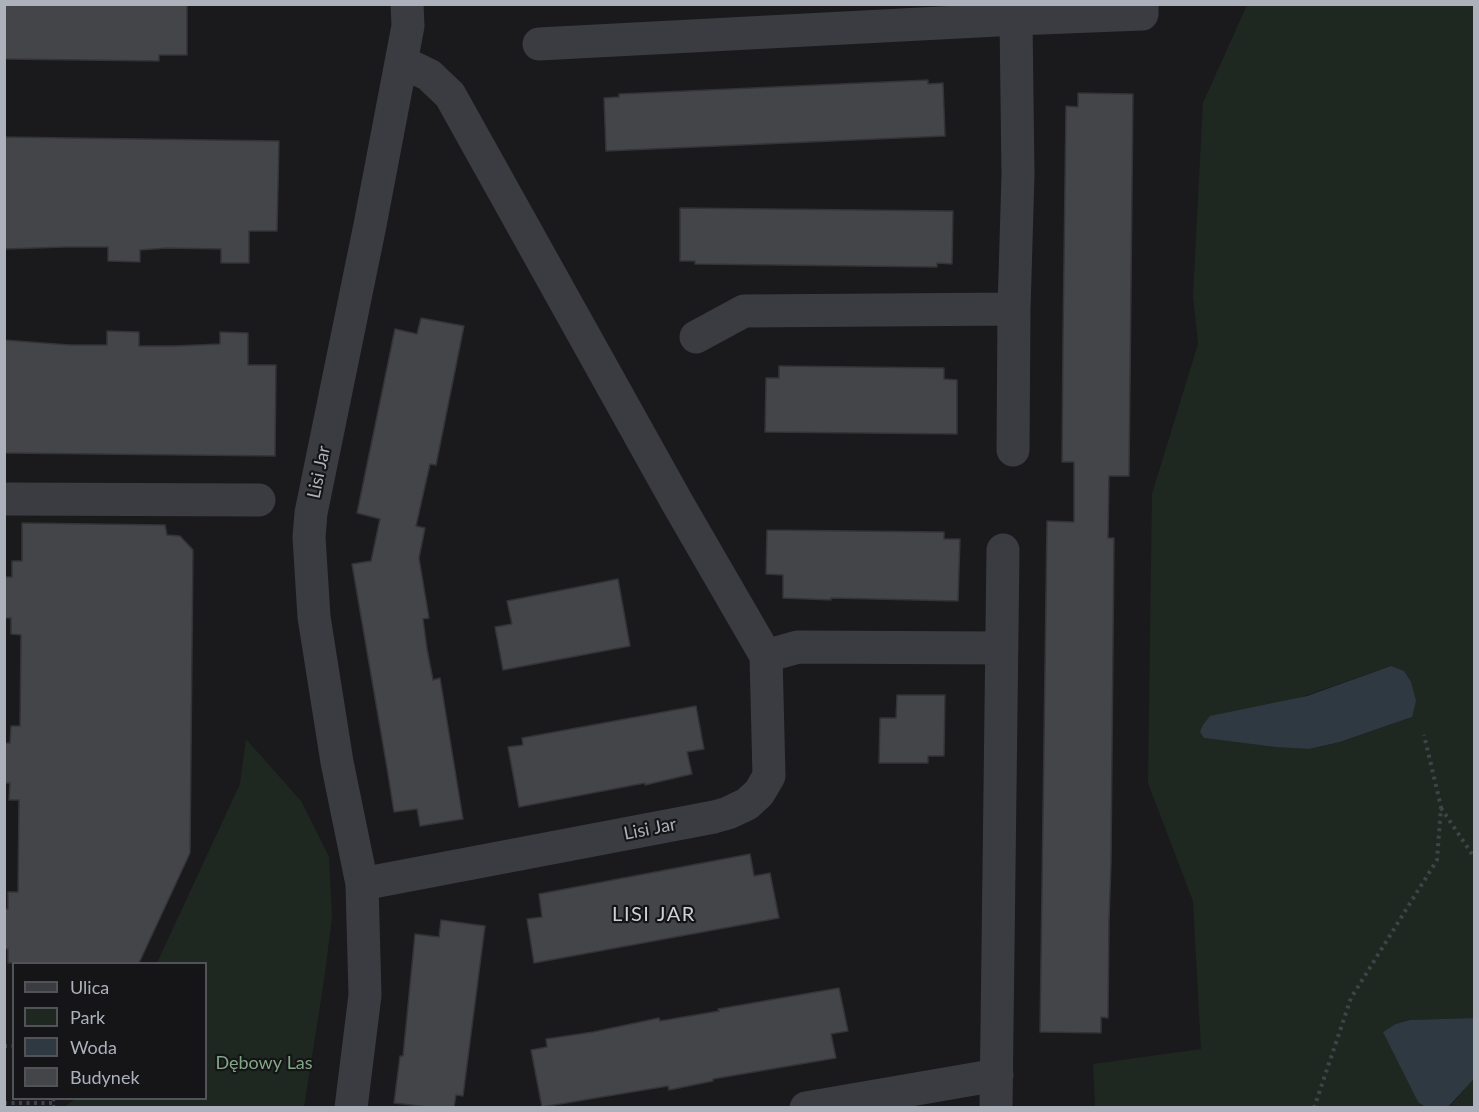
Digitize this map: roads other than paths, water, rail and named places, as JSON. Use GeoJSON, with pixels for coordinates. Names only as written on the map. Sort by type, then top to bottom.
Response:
{"type":"FeatureCollection","features":[{"type":"Feature","properties":{"kind":"lane"},"geometry":{"type":"LineString","coordinates":[[539,44],[1142,14],[1142,4]]}},
{"type":"Feature","properties":{"kind":"lane","name":"Lisi Jar"},"geometry":{"type":"LineString","coordinates":[[351,1107],[365,995],[362,885],[337,762],[314,617],[309,537],[310,513],[402,62],[408,26],[407,5]]}},
{"type":"Feature","properties":{"kind":"lane"},"geometry":{"type":"LineString","coordinates":[[1013,450],[1018,175],[1016,19]]}},
{"type":"Feature","properties":{"kind":"lane","name":"Lisi Jar"},"geometry":{"type":"LineString","coordinates":[[362,885],[714,817],[747,804],[759,793],[769,776],[766,656],[678,504],[450,95],[429,75],[402,62]]}},
{"type":"Feature","properties":{"kind":"lane"},"geometry":{"type":"LineString","coordinates":[[696,337],[744,311],[1014,309]]}},
{"type":"Feature","properties":{"kind":"lane"},"geometry":{"type":"LineString","coordinates":[[4,499],[259,500]]}},
{"type":"Feature","properties":{"kind":"lane"},"geometry":{"type":"LineString","coordinates":[[996,1107],[1003,550]]}},
{"type":"Feature","properties":{"kind":"lane"},"geometry":{"type":"LineString","coordinates":[[766,656],[798,647],[1002,648]]}},
{"type":"Feature","properties":{"kind":"lane"},"geometry":{"type":"LineString","coordinates":[[806,1107],[997,1075]]}},
{"type":"Feature","properties":{"kind":"water"},"geometry":{"type":"Polygon","coordinates":[[[1391,666],[1404,671],[1411,682],[1416,701],[1412,717],[1340,742],[1309,749],[1275,747],[1204,738],[1200,732],[1210,716],[1307,696],[1391,666]]]}},
{"type":"Feature","properties":{"kind":"water"},"geometry":{"type":"Polygon","coordinates":[[[1474,1018],[1474,1079],[1448,1107],[1425,1107],[1418,1102],[1383,1032],[1396,1024],[1410,1020],[1474,1018]]]}},
{"type":"Feature","properties":{"kind":"district","name":"LISI JAR"},"geometry":{"type":"Point","coordinates":[654,915]}},
{"type":"Feature","properties":{"kind":"park label","name":"Dębowy Las"},"geometry":{"type":"Point","coordinates":[264,1063]}}]}
